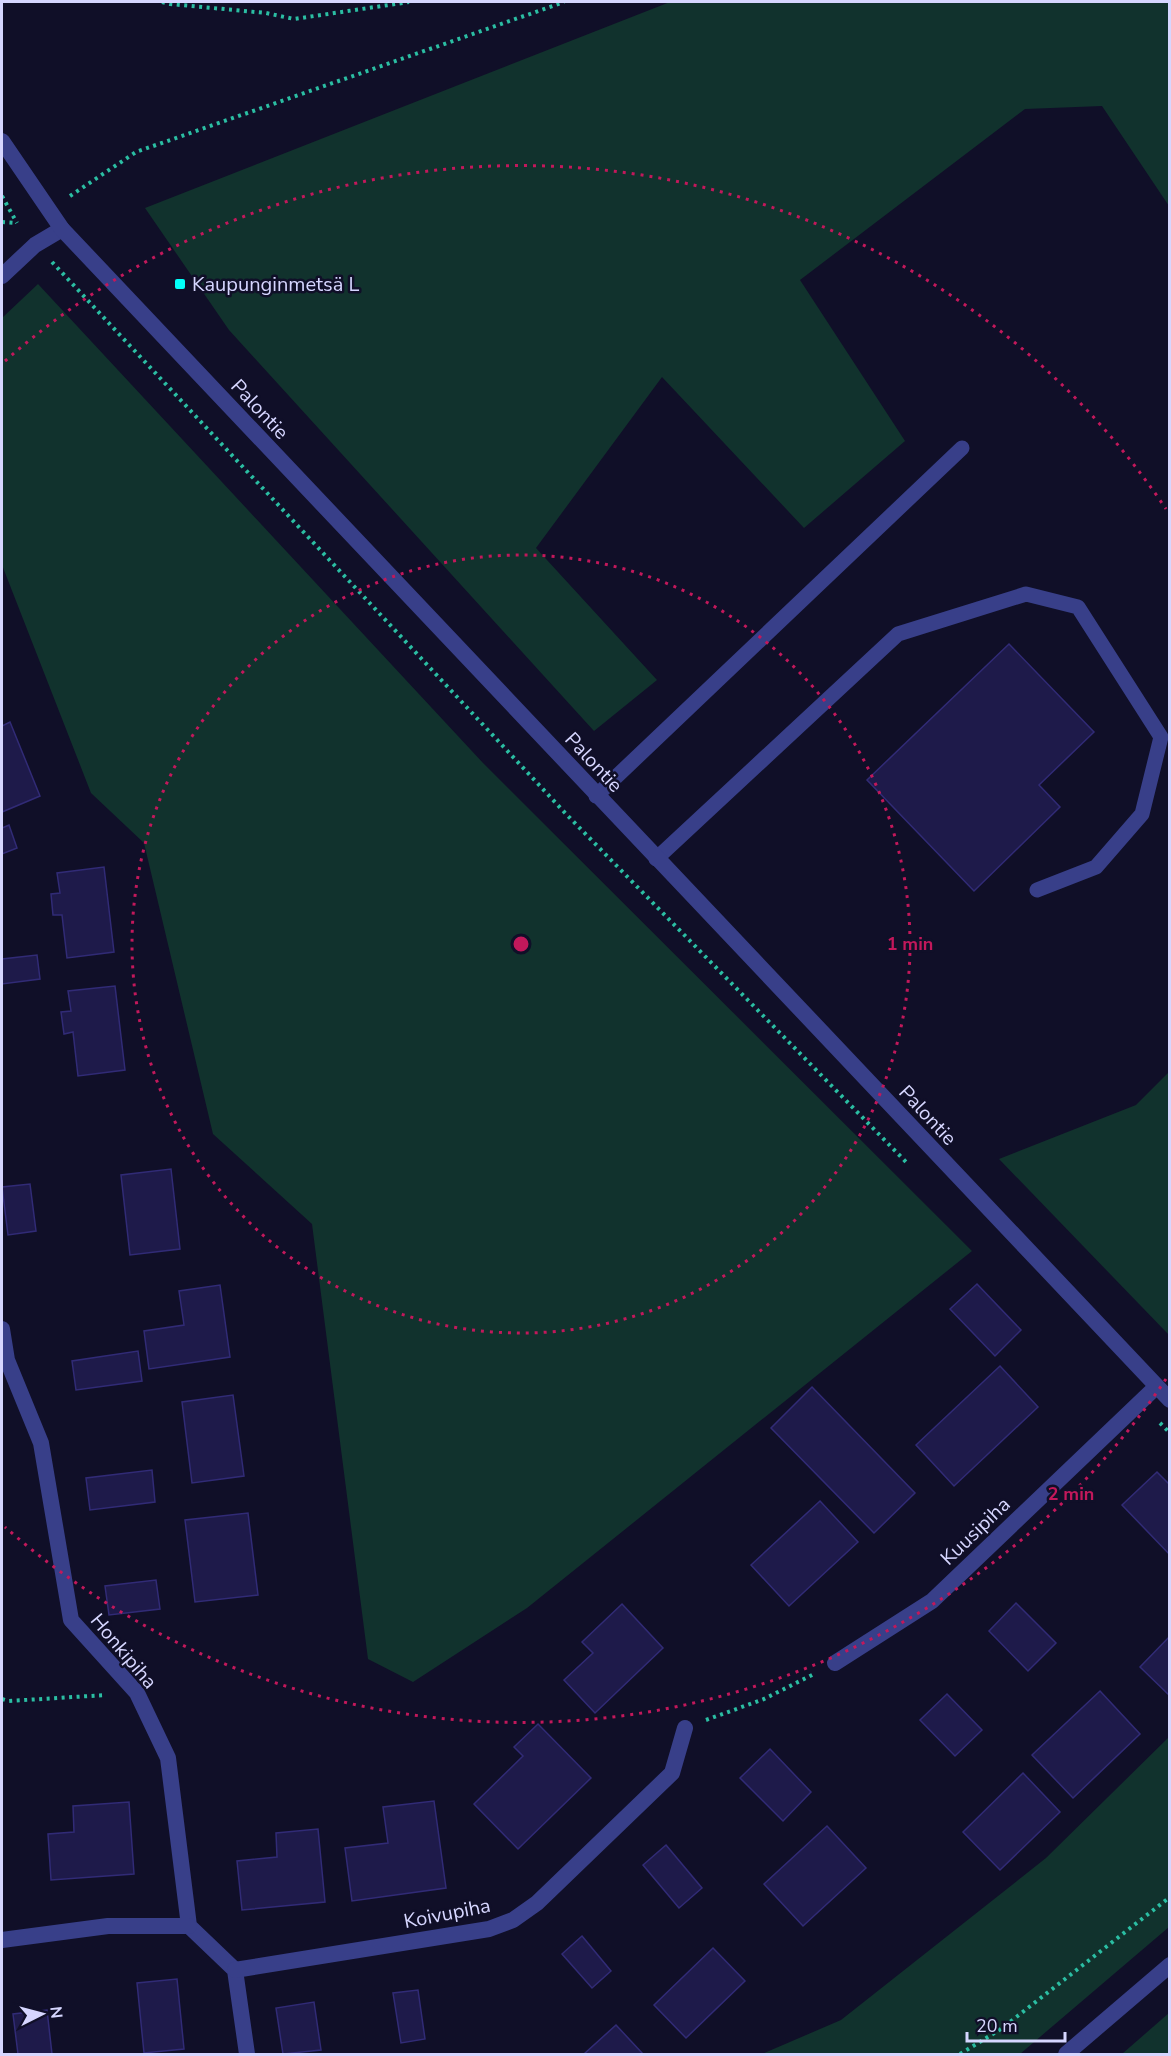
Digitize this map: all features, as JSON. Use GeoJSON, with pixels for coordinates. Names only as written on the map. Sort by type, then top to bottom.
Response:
{"type":"FeatureCollection","features":[{"type":"Feature","properties":{"kind":"street","name":"Palontie"},"geometry":{"type":"LineString","coordinates":[[2,141],[62,229],[596,796],[1170,1400]]}},
{"type":"Feature","properties":{"kind":"street"},"geometry":{"type":"LineString","coordinates":[[2,276],[34,245],[62,229]]}},
{"type":"Feature","properties":{"kind":"street","name":"Honkipiha"},"geometry":{"type":"LineString","coordinates":[[2,1329],[7,1360],[41,1443],[71,1620],[136,1693],[168,1758],[189,1926]]}},
{"type":"Feature","properties":{"kind":"street","name":"Kuusipiha"},"geometry":{"type":"LineString","coordinates":[[835,1663],[932,1601],[1156,1387]]}},
{"type":"Feature","properties":{"kind":"street","name":"Koivupiha"},"geometry":{"type":"LineString","coordinates":[[235,1970],[489,1929],[513,1920],[537,1903],[672,1773],[685,1728]]}},
{"type":"Feature","properties":{"kind":"street"},"geometry":{"type":"LineString","coordinates":[[2,1940],[108,1926],[189,1926],[235,1970],[247,2055]]}},
{"type":"Feature","properties":{"kind":"street"},"geometry":{"type":"LineString","coordinates":[[1066,2055],[1170,1965]]}},
{"type":"Feature","properties":{"kind":"lane"},"geometry":{"type":"LineString","coordinates":[[596,796],[962,448]]}},
{"type":"Feature","properties":{"kind":"lane"},"geometry":{"type":"LineString","coordinates":[[656,859],[898,634],[1026,594],[1078,607],[1161,737],[1142,814],[1096,867],[1037,890]]}},
{"type":"Feature","properties":{"kind":"path"},"geometry":{"type":"LineString","coordinates":[[162,2],[266,13],[294,19],[409,2]]}},
{"type":"Feature","properties":{"kind":"path"},"geometry":{"type":"LineString","coordinates":[[2,222],[17,223],[47,210],[136,152],[564,2]]}},
{"type":"Feature","properties":{"kind":"path"},"geometry":{"type":"LineString","coordinates":[[2,196],[17,223],[34,245],[72,281],[568,816],[913,1169]]}},
{"type":"Feature","properties":{"kind":"path"},"geometry":{"type":"LineString","coordinates":[[1140,1402],[1170,1433]]}},
{"type":"Feature","properties":{"kind":"path"},"geometry":{"type":"LineString","coordinates":[[685,1728],[764,1699],[835,1663]]}},
{"type":"Feature","properties":{"kind":"path"},"geometry":{"type":"LineString","coordinates":[[2,1700],[136,1693]]}},
{"type":"Feature","properties":{"kind":"path"},"geometry":{"type":"LineString","coordinates":[[960,2055],[1001,2029],[1170,1897]]}},
{"type":"Feature","properties":{"kind":"green space"},"geometry":{"type":"Polygon","coordinates":[[[670,2],[1169,2],[1169,206],[1102,106],[1025,109],[800,280],[905,441],[804,528],[662,377],[536,548],[657,680],[594,731],[229,330],[145,208],[670,2]]]}},
{"type":"Feature","properties":{"kind":"green space"},"geometry":{"type":"Polygon","coordinates":[[[38,284],[483,763],[972,1251],[527,1608],[413,1682],[368,1659],[312,1224],[213,1134],[144,843],[91,793],[2,565],[2,318],[38,284]]]}},
{"type":"Feature","properties":{"kind":"green space"},"geometry":{"type":"Polygon","coordinates":[[[1169,1072],[1169,1335],[999,1159],[1136,1105],[1169,1072]]]}},
{"type":"Feature","properties":{"kind":"green space"},"geometry":{"type":"Polygon","coordinates":[[[1169,1737],[1169,1927],[1020,2054],[762,2054],[841,2020],[1046,1858],[1169,1737]]]}},
{"type":"Feature","properties":{"kind":"green space"},"geometry":{"type":"Polygon","coordinates":[[[1169,2013],[1169,2054],[1122,2054],[1169,2013]]]}},
{"type":"Feature","properties":{"kind":"building"},"geometry":{"type":"Polygon","coordinates":[[[1009,644],[1094,732],[1039,785],[1060,807],[974,891],[867,780],[1009,644]]]}},
{"type":"Feature","properties":{"kind":"building"},"geometry":{"type":"Polygon","coordinates":[[[10,722],[40,796],[2,812],[2,726],[10,722]]]}},
{"type":"Feature","properties":{"kind":"building"},"geometry":{"type":"Polygon","coordinates":[[[9,825],[17,848],[2,854],[2,828],[9,825]]]}},
{"type":"Feature","properties":{"kind":"building"},"geometry":{"type":"Polygon","coordinates":[[[104,867],[114,952],[67,958],[62,915],[53,915],[51,894],[60,893],[57,873],[104,867]]]}},
{"type":"Feature","properties":{"kind":"building"},"geometry":{"type":"Polygon","coordinates":[[[37,955],[40,979],[2,984],[2,959],[37,955]]]}},
{"type":"Feature","properties":{"kind":"building"},"geometry":{"type":"Polygon","coordinates":[[[115,986],[125,1070],[78,1076],[73,1032],[64,1034],[61,1012],[71,1011],[68,991],[115,986]]]}},
{"type":"Feature","properties":{"kind":"building"},"geometry":{"type":"Polygon","coordinates":[[[171,1169],[180,1249],[130,1255],[121,1175],[171,1169]]]}},
{"type":"Feature","properties":{"kind":"building"},"geometry":{"type":"Polygon","coordinates":[[[30,1184],[36,1231],[8,1235],[2,1187],[30,1184]]]}},
{"type":"Feature","properties":{"kind":"building"},"geometry":{"type":"Polygon","coordinates":[[[977,1284],[1021,1330],[995,1356],[950,1309],[977,1284]]]}},
{"type":"Feature","properties":{"kind":"building"},"geometry":{"type":"Polygon","coordinates":[[[220,1285],[230,1357],[149,1369],[144,1331],[184,1325],[179,1291],[220,1285]]]}},
{"type":"Feature","properties":{"kind":"building"},"geometry":{"type":"Polygon","coordinates":[[[138,1351],[142,1381],[76,1390],[72,1361],[138,1351]]]}},
{"type":"Feature","properties":{"kind":"building"},"geometry":{"type":"Polygon","coordinates":[[[1000,1366],[1038,1407],[954,1486],[916,1445],[1000,1366]]]}},
{"type":"Feature","properties":{"kind":"building"},"geometry":{"type":"Polygon","coordinates":[[[812,1387],[915,1493],[874,1533],[771,1428],[812,1387]]]}},
{"type":"Feature","properties":{"kind":"building"},"geometry":{"type":"Polygon","coordinates":[[[233,1395],[244,1476],[192,1483],[182,1402],[233,1395]]]}},
{"type":"Feature","properties":{"kind":"building"},"geometry":{"type":"Polygon","coordinates":[[[152,1470],[155,1502],[90,1510],[86,1478],[152,1470]]]}},
{"type":"Feature","properties":{"kind":"building"},"geometry":{"type":"Polygon","coordinates":[[[1157,1472],[1170,1485],[1170,1555],[1122,1505],[1157,1472]]]}},
{"type":"Feature","properties":{"kind":"building"},"geometry":{"type":"Polygon","coordinates":[[[820,1501],[858,1542],[789,1606],[751,1565],[820,1501]]]}},
{"type":"Feature","properties":{"kind":"building"},"geometry":{"type":"Polygon","coordinates":[[[248,1513],[258,1595],[195,1602],[185,1520],[248,1513]]]}},
{"type":"Feature","properties":{"kind":"building"},"geometry":{"type":"Polygon","coordinates":[[[156,1580],[160,1609],[109,1615],[105,1586],[156,1580]]]}},
{"type":"Feature","properties":{"kind":"building"},"geometry":{"type":"Polygon","coordinates":[[[1016,1603],[1056,1643],[1028,1671],[989,1631],[1016,1603]]]}},
{"type":"Feature","properties":{"kind":"building"},"geometry":{"type":"Polygon","coordinates":[[[622,1604],[663,1648],[595,1713],[564,1680],[593,1653],[582,1642],[622,1604]]]}},
{"type":"Feature","properties":{"kind":"building"},"geometry":{"type":"Polygon","coordinates":[[[1170,1636],[1170,1696],[1140,1667],[1170,1636]]]}},
{"type":"Feature","properties":{"kind":"building"},"geometry":{"type":"Polygon","coordinates":[[[1100,1691],[1140,1734],[1073,1798],[1032,1755],[1100,1691]]]}},
{"type":"Feature","properties":{"kind":"building"},"geometry":{"type":"Polygon","coordinates":[[[947,1694],[982,1730],[955,1756],[920,1720],[947,1694]]]}},
{"type":"Feature","properties":{"kind":"building"},"geometry":{"type":"Polygon","coordinates":[[[538,1724],[591,1778],[518,1849],[474,1804],[523,1756],[514,1747],[538,1724]]]}},
{"type":"Feature","properties":{"kind":"building"},"geometry":{"type":"Polygon","coordinates":[[[770,1749],[811,1792],[783,1821],[740,1778],[770,1749]]]}},
{"type":"Feature","properties":{"kind":"building"},"geometry":{"type":"Polygon","coordinates":[[[1023,1773],[1060,1812],[1000,1870],[963,1832],[1023,1773]]]}},
{"type":"Feature","properties":{"kind":"building"},"geometry":{"type":"Polygon","coordinates":[[[434,1801],[446,1888],[352,1901],[345,1848],[388,1843],[383,1807],[434,1801]]]}},
{"type":"Feature","properties":{"kind":"building"},"geometry":{"type":"Polygon","coordinates":[[[129,1802],[134,1874],[51,1880],[48,1834],[74,1832],[73,1806],[129,1802]]]}},
{"type":"Feature","properties":{"kind":"building"},"geometry":{"type":"Polygon","coordinates":[[[827,1826],[866,1868],[803,1926],[764,1884],[827,1826]]]}},
{"type":"Feature","properties":{"kind":"building"},"geometry":{"type":"Polygon","coordinates":[[[318,1829],[325,1902],[242,1910],[237,1861],[277,1857],[276,1833],[318,1829]]]}},
{"type":"Feature","properties":{"kind":"building"},"geometry":{"type":"Polygon","coordinates":[[[666,1845],[702,1888],[679,1908],[643,1865],[666,1845]]]}},
{"type":"Feature","properties":{"kind":"building"},"geometry":{"type":"Polygon","coordinates":[[[582,1936],[611,1971],[592,1988],[562,1954],[582,1936]]]}},
{"type":"Feature","properties":{"kind":"building"},"geometry":{"type":"Polygon","coordinates":[[[713,1948],[745,1981],[686,2038],[654,2005],[713,1948]]]}},
{"type":"Feature","properties":{"kind":"building"},"geometry":{"type":"Polygon","coordinates":[[[177,1979],[184,2049],[144,2053],[137,1983],[177,1979]]]}},
{"type":"Feature","properties":{"kind":"building"},"geometry":{"type":"Polygon","coordinates":[[[418,1990],[425,2039],[401,2043],[393,1993],[418,1990]]]}},
{"type":"Feature","properties":{"kind":"building"},"geometry":{"type":"Polygon","coordinates":[[[314,2002],[321,2050],[283,2054],[276,2008],[314,2002]]]}},
{"type":"Feature","properties":{"kind":"building"},"geometry":{"type":"Polygon","coordinates":[[[47,2010],[52,2054],[18,2054],[13,2014],[47,2010]]]}},
{"type":"Feature","properties":{"kind":"building"},"geometry":{"type":"Polygon","coordinates":[[[616,2025],[643,2054],[584,2054],[616,2025]]]}},
{"type":"Feature","properties":{"kind":"place","name":"Kaupunginmetsä L"},"geometry":{"type":"Point","coordinates":[180,284]}}]}
